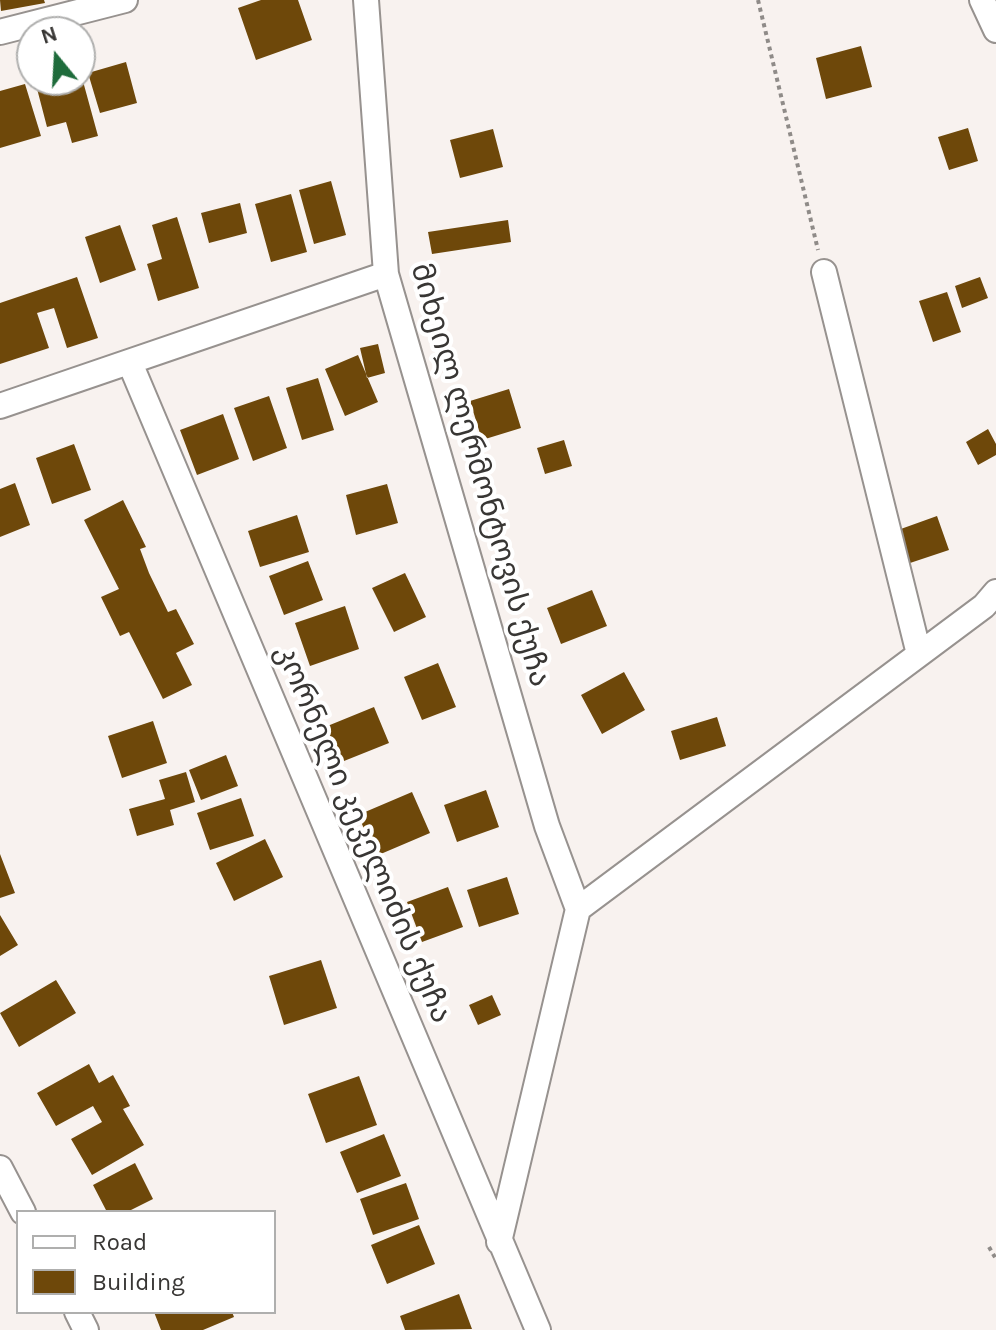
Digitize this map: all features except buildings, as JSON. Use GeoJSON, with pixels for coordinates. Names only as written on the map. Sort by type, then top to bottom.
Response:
{"type":"FeatureCollection","features":[{"type":"Feature","properties":{"kind":"street"},"geometry":{"type":"LineString","coordinates":[[0,32],[125,0]]}},
{"type":"Feature","properties":{"kind":"street","name":"მიხეილ ლერმონტოვის ქუჩა"},"geometry":{"type":"LineString","coordinates":[[366,0],[386,274],[547,826],[578,909]]}},
{"type":"Feature","properties":{"kind":"street"},"geometry":{"type":"LineString","coordinates":[[982,0],[996,30]]}},
{"type":"Feature","properties":{"kind":"street"},"geometry":{"type":"LineString","coordinates":[[824,272],[919,654]]}},
{"type":"Feature","properties":{"kind":"street"},"geometry":{"type":"LineString","coordinates":[[0,406],[386,274]]}},
{"type":"Feature","properties":{"kind":"street","name":"კორნელი კეკელიძის ქუჩა"},"geometry":{"type":"LineString","coordinates":[[130,363],[538,1330]]}},
{"type":"Feature","properties":{"kind":"street"},"geometry":{"type":"LineString","coordinates":[[499,1242],[578,909],[919,654],[996,592]]}},
{"type":"Feature","properties":{"kind":"street"},"geometry":{"type":"LineString","coordinates":[[0,1168],[22,1210]]}},
{"type":"Feature","properties":{"kind":"path"},"geometry":{"type":"LineString","coordinates":[[758,0],[824,272]]}},
{"type":"Feature","properties":{"kind":"path"},"geometry":{"type":"LineString","coordinates":[[989,1247],[996,1259]]}}]}
